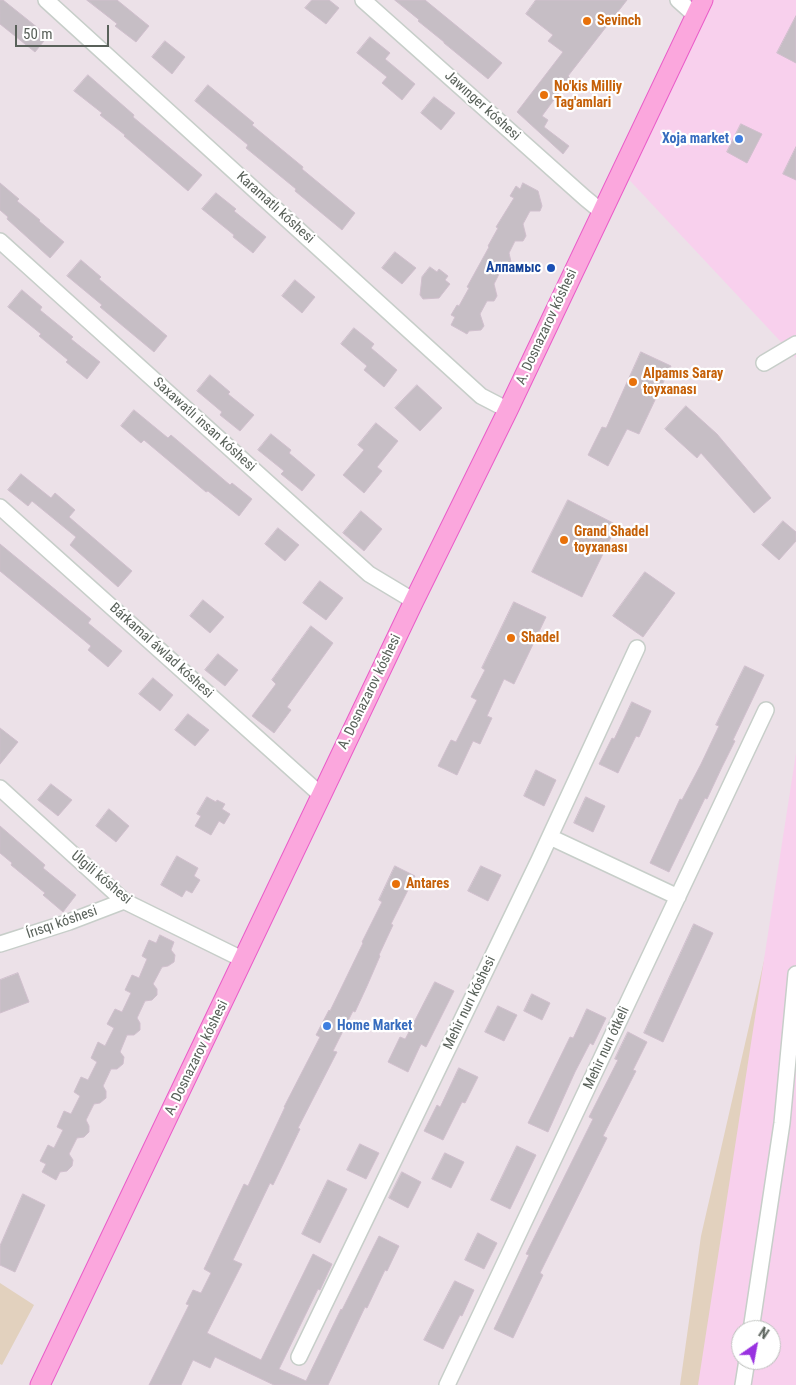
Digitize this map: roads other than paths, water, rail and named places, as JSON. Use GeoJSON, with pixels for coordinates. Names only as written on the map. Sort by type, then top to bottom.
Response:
{"type":"FeatureCollection","features":[{"type":"Feature","properties":{"kind":"main road","name":"A. Dosnazarov kóshesi"},"geometry":{"type":"LineString","coordinates":[[40,1385],[321,795],[700,8]]}},
{"type":"Feature","properties":{"kind":"street","name":"Karamatlı kóshesi"},"geometry":{"type":"LineString","coordinates":[[46,0],[481,396],[508,410]]}},
{"type":"Feature","properties":{"kind":"street","name":"Jawınger kóshesi"},"geometry":{"type":"LineString","coordinates":[[363,0],[577,192],[602,212]]}},
{"type":"Feature","properties":{"kind":"street"},"geometry":{"type":"LineString","coordinates":[[678,0],[700,8]]}},
{"type":"Feature","properties":{"kind":"street","name":"Saxawatlı insan kóshesi"},"geometry":{"type":"LineString","coordinates":[[0,241],[369,574],[414,601]]}},
{"type":"Feature","properties":{"kind":"street"},"geometry":{"type":"LineString","coordinates":[[764,363],[796,344]]}},
{"type":"Feature","properties":{"kind":"street","name":"Bárkamal áwlad kóshesi"},"geometry":{"type":"LineString","coordinates":[[0,507],[321,795]]}},
{"type":"Feature","properties":{"kind":"street","name":"Mehir nurı kóshesi"},"geometry":{"type":"LineString","coordinates":[[299,1357],[550,837],[637,648]]}},
{"type":"Feature","properties":{"kind":"street","name":"Mehir nurı ótkeli"},"geometry":{"type":"LineString","coordinates":[[448,1385],[766,710]]}},
{"type":"Feature","properties":{"kind":"street","name":"Úlgili kóshesi"},"geometry":{"type":"LineString","coordinates":[[0,788],[124,901],[244,960]]}},
{"type":"Feature","properties":{"kind":"street"},"geometry":{"type":"LineString","coordinates":[[550,837],[678,897]]}},
{"type":"Feature","properties":{"kind":"street","name":"Írısqı kóshesi"},"geometry":{"type":"LineString","coordinates":[[0,944],[69,922],[124,901]]}},
{"type":"Feature","properties":{"kind":"street"},"geometry":{"type":"LineString","coordinates":[[752,1320],[782,1123],[796,974]]}},
{"type":"Feature","properties":{"kind":"street"},"geometry":{"type":"LineString","coordinates":[[743,1385],[745,1370]]}},
{"type":"Feature","properties":{"kind":"place","name":"Sevinch"},"geometry":{"type":"Point","coordinates":[587,21]}},
{"type":"Feature","properties":{"kind":"place","name":"No'kis Milliy Tag'amlari"},"geometry":{"type":"Point","coordinates":[544,95]}},
{"type":"Feature","properties":{"kind":"place","name":"Xoja market"},"geometry":{"type":"Point","coordinates":[739,139]}},
{"type":"Feature","properties":{"kind":"place","name":"Алпамыс"},"geometry":{"type":"Point","coordinates":[551,268]}},
{"type":"Feature","properties":{"kind":"place","name":"Alpamıs Saray toyxanası"},"geometry":{"type":"Point","coordinates":[633,382]}},
{"type":"Feature","properties":{"kind":"place","name":"Grand Shadel toyxanası"},"geometry":{"type":"Point","coordinates":[564,540]}},
{"type":"Feature","properties":{"kind":"place","name":"Shadel"},"geometry":{"type":"Point","coordinates":[511,638]}},
{"type":"Feature","properties":{"kind":"place","name":"Antares"},"geometry":{"type":"Point","coordinates":[396,884]}},
{"type":"Feature","properties":{"kind":"place","name":"Home Market"},"geometry":{"type":"Point","coordinates":[327,1026]}}]}
